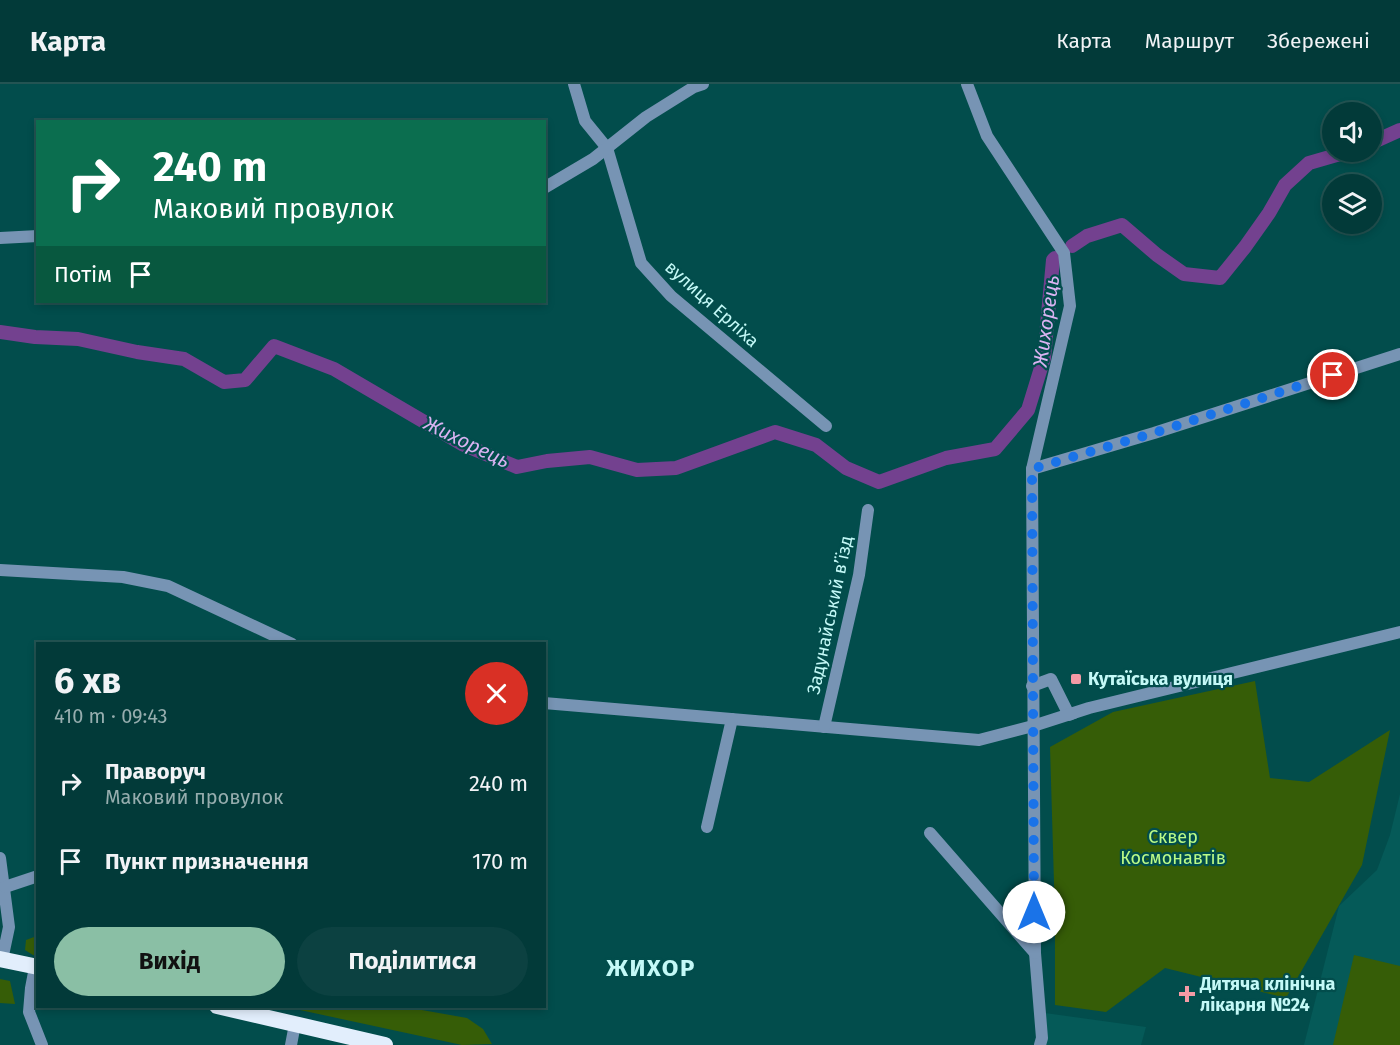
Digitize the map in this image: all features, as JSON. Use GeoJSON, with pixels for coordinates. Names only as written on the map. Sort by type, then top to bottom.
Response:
{"type":"FeatureCollection","features":[{"type":"Feature","properties":{"kind":"highway"},"geometry":{"type":"LineString","coordinates":[[1,960],[36,967]]}},
{"type":"Feature","properties":{"kind":"highway"},"geometry":{"type":"LineString","coordinates":[[226,1008],[385,1045]]}},
{"type":"Feature","properties":{"kind":"street","name":"вулиця Ерліха"},"geometry":{"type":"LineString","coordinates":[[574,84],[585,121],[607,148],[641,263],[670,296],[826,426]]}},
{"type":"Feature","properties":{"kind":"street"},"geometry":{"type":"LineString","coordinates":[[546,187],[593,159],[646,117],[694,87],[703,84]]}},
{"type":"Feature","properties":{"kind":"street"},"geometry":{"type":"LineString","coordinates":[[967,84],[987,136],[1064,253],[1070,306],[1032,469],[1035,953],[1042,1038],[1040,1045]]}},
{"type":"Feature","properties":{"kind":"street"},"geometry":{"type":"LineString","coordinates":[[0,238],[36,236]]}},
{"type":"Feature","properties":{"kind":"street"},"geometry":{"type":"LineString","coordinates":[[1032,469],[1154,433],[1400,354]]}},
{"type":"Feature","properties":{"kind":"street","name":"Задунайський в’їзд"},"geometry":{"type":"LineString","coordinates":[[824,727],[859,575],[868,510]]}},
{"type":"Feature","properties":{"kind":"street"},"geometry":{"type":"LineString","coordinates":[[0,570],[123,577],[168,586],[288,642]]}},
{"type":"Feature","properties":{"kind":"street"},"geometry":{"type":"LineString","coordinates":[[546,703],[979,740],[1033,726],[1081,710],[1400,632]]}},
{"type":"Feature","properties":{"kind":"street"},"geometry":{"type":"LineString","coordinates":[[1032,686],[1051,679],[1069,715],[1081,710]]}},
{"type":"Feature","properties":{"kind":"street"},"geometry":{"type":"LineString","coordinates":[[707,827],[732,719]]}},
{"type":"Feature","properties":{"kind":"street"},"geometry":{"type":"LineString","coordinates":[[930,833],[1035,953]]}},
{"type":"Feature","properties":{"kind":"street"},"geometry":{"type":"LineString","coordinates":[[0,858],[9,927],[1,960]]}},
{"type":"Feature","properties":{"kind":"street"},"geometry":{"type":"LineString","coordinates":[[5,887],[36,877]]}},
{"type":"Feature","properties":{"kind":"street"},"geometry":{"type":"LineString","coordinates":[[36,967],[29,1012],[42,1045]]}},
{"type":"Feature","properties":{"kind":"street"},"geometry":{"type":"LineString","coordinates":[[291,1045],[295,1024]]}},
{"type":"Feature","properties":{"kind":"shaded area"},"geometry":{"type":"Polygon","coordinates":[[[1400,794],[1400,1045],[1304,1045],[1339,906],[1377,870],[1390,835],[1400,794]]]}},
{"type":"Feature","properties":{"kind":"shaded area"},"geometry":{"type":"Polygon","coordinates":[[[1045,1013],[1146,1027],[1141,1045],[1045,1045],[1045,1013]]]}},
{"type":"Feature","properties":{"kind":"green space","name":"Сквер Космонавтів"},"geometry":{"type":"Polygon","coordinates":[[[1255,681],[1270,778],[1309,782],[1390,730],[1362,865],[1286,998],[1165,968],[1106,1012],[1055,1005],[1050,747],[1113,712],[1255,681]]]}},
{"type":"Feature","properties":{"kind":"green space"},"geometry":{"type":"Polygon","coordinates":[[[36,937],[36,956],[25,950],[26,940],[36,937]]]}},
{"type":"Feature","properties":{"kind":"green space"},"geometry":{"type":"Polygon","coordinates":[[[1354,955],[1400,966],[1400,1045],[1333,1045],[1354,955]]]}},
{"type":"Feature","properties":{"kind":"green space"},"geometry":{"type":"Polygon","coordinates":[[[0,979],[10,981],[15,1004],[0,1003],[0,979]]]}},
{"type":"Feature","properties":{"kind":"green space"},"geometry":{"type":"Polygon","coordinates":[[[291,1008],[411,1008],[467,1018],[483,1029],[492,1044],[462,1045],[291,1008]]]}},
{"type":"Feature","properties":{"kind":"waterway","name":"Жихорець"},"geometry":{"type":"LineString","coordinates":[[1382,138],[1400,130]]}},
{"type":"Feature","properties":{"kind":"waterway","name":"Жихорець"},"geometry":{"type":"LineString","coordinates":[[1072,246],[1087,236],[1122,225],[1157,255],[1184,274],[1220,278],[1269,213],[1285,185],[1309,163],[1322,159]]}},
{"type":"Feature","properties":{"kind":"waterway","name":"Жихорець"},"geometry":{"type":"LineString","coordinates":[[0,332],[35,337],[78,339],[137,352],[184,359],[224,382],[245,380],[274,346],[334,369],[462,444],[517,467],[547,461],[590,457],[637,470],[676,468],[775,432],[816,445],[846,468],[879,482],[946,458],[995,449],[1028,410],[1044,358],[1055,258]]}},
{"type":"Feature","properties":{"kind":"place","name":"Кутаїська вулиця"},"geometry":{"type":"Point","coordinates":[1076,679]}},
{"type":"Feature","properties":{"kind":"place","name":"Дитяча клінічна лікарня №24"},"geometry":{"type":"Point","coordinates":[1187,994]}},
{"type":"Feature","properties":{"kind":"district","name":"ЖИХОР"},"geometry":{"type":"Point","coordinates":[651,968]}},
{"type":"Feature","properties":{"kind":"route"},"geometry":{"type":"LineString","coordinates":[[1034,912],[1032,469],[1154,433],[1333,375]]}}]}
